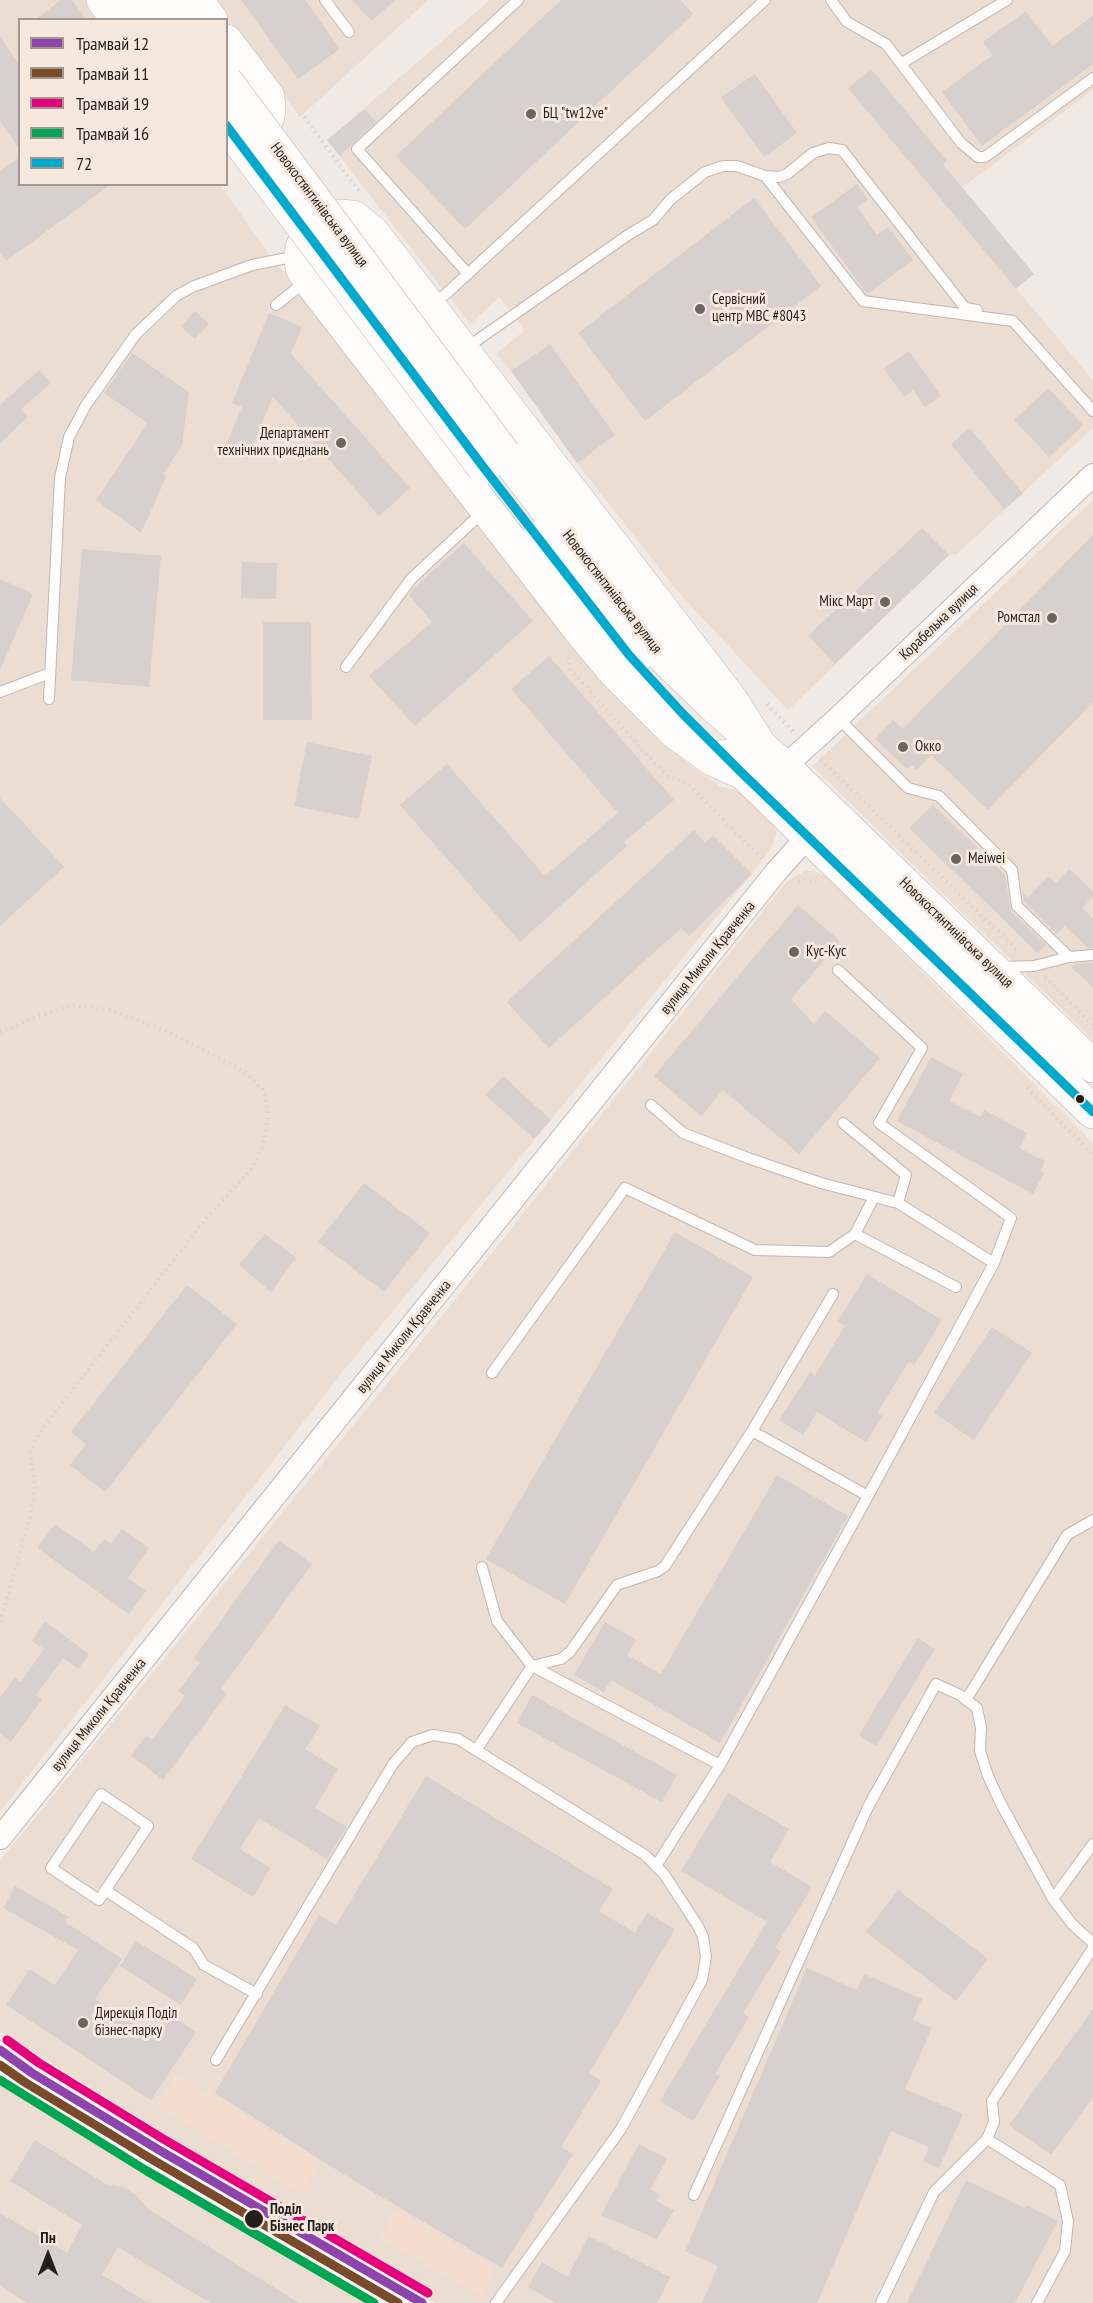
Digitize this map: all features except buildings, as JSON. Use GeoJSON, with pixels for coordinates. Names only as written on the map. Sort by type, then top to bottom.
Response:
{"type":"FeatureCollection","features":[{"type":"Feature","properties":{"kind":"main road"},"geometry":{"type":"LineString","coordinates":[[103,0],[116,18]]}},
{"type":"Feature","properties":{"kind":"main road"},"geometry":{"type":"LineString","coordinates":[[133,0],[146,18]]}},
{"type":"Feature","properties":{"kind":"main road"},"geometry":{"type":"LineString","coordinates":[[166,0],[180,18]]}},
{"type":"Feature","properties":{"kind":"main road"},"geometry":{"type":"LineString","coordinates":[[196,0],[210,18]]}},
{"type":"Feature","properties":{"kind":"main road"},"geometry":{"type":"LineString","coordinates":[[228,44],[268,97],[269,110],[267,120],[260,130],[244,142],[228,144]]}},
{"type":"Feature","properties":{"kind":"main road","name":"Новокостянтинівська вулиця"},"geometry":{"type":"LineString","coordinates":[[228,84],[629,655],[682,713],[741,772],[1093,1112]]}},
{"type":"Feature","properties":{"kind":"main road","name":"Новокостянтинівська вулиця"},"geometry":{"type":"LineString","coordinates":[[228,127],[494,461],[649,643],[714,706],[759,744],[796,757],[991,967],[1093,1066]]}},
{"type":"Feature","properties":{"kind":"main road"},"geometry":{"type":"LineString","coordinates":[[741,772],[714,760],[675,732],[613,670],[305,268],[306,238],[327,219],[337,216],[353,218],[373,233],[732,700],[759,744]]}},
{"type":"Feature","properties":{"kind":"main road"},"geometry":{"type":"LineString","coordinates":[[0,2057],[28,2077],[409,2303]]}},
{"type":"Feature","properties":{"kind":"street","name":"Корабельна вулиця"},"geometry":{"type":"LineString","coordinates":[[796,757],[1093,475]]}},
{"type":"Feature","properties":{"kind":"street","name":"вулиця Миколи Кравченка"},"geometry":{"type":"LineString","coordinates":[[0,1838],[769,881],[808,836]]}},
{"type":"Feature","properties":{"kind":"lane"},"geometry":{"type":"LineString","coordinates":[[325,0],[349,32]]}},
{"type":"Feature","properties":{"kind":"lane"},"geometry":{"type":"LineString","coordinates":[[468,274],[357,148],[518,0]]}},
{"type":"Feature","properties":{"kind":"lane"},"geometry":{"type":"LineString","coordinates":[[429,307],[468,274],[765,0]]}},
{"type":"Feature","properties":{"kind":"lane"},"geometry":{"type":"LineString","coordinates":[[831,0],[847,22],[886,44],[961,144],[978,157],[985,157],[1093,78]]}},
{"type":"Feature","properties":{"kind":"lane"},"geometry":{"type":"LineString","coordinates":[[902,63],[1007,0]]}},
{"type":"Feature","properties":{"kind":"lane"},"geometry":{"type":"LineString","coordinates":[[462,350],[652,220],[671,199],[705,171],[723,166],[737,166],[765,176],[779,177],[787,174],[813,153],[829,148],[842,150],[965,308],[1008,315],[1093,411]]}},
{"type":"Feature","properties":{"kind":"lane"},"geometry":{"type":"LineString","coordinates":[[765,176],[863,301],[1013,321]]}},
{"type":"Feature","properties":{"kind":"lane"},"geometry":{"type":"LineString","coordinates":[[49,699],[60,478],[69,437],[86,405],[136,334],[176,296],[201,283],[252,265],[305,268],[297,287],[276,305]]}},
{"type":"Feature","properties":{"kind":"lane"},"geometry":{"type":"LineString","coordinates":[[346,667],[411,579],[487,508]]}},
{"type":"Feature","properties":{"kind":"lane"},"geometry":{"type":"LineString","coordinates":[[0,692],[50,672]]}},
{"type":"Feature","properties":{"kind":"lane"},"geometry":{"type":"LineString","coordinates":[[838,718],[908,788],[939,796],[1012,870],[1017,906],[1069,957]]}},
{"type":"Feature","properties":{"kind":"lane"},"geometry":{"type":"LineString","coordinates":[[991,967],[1034,966],[1069,957],[1093,955]]}},
{"type":"Feature","properties":{"kind":"lane"},"geometry":{"type":"LineString","coordinates":[[656,1866],[720,1765],[868,1496],[994,1263],[1011,1218],[879,1123],[922,1048],[838,970]]}},
{"type":"Feature","properties":{"kind":"lane"},"geometry":{"type":"LineString","coordinates":[[651,1105],[683,1133],[821,1183],[898,1203],[994,1263]]}},
{"type":"Feature","properties":{"kind":"lane"},"geometry":{"type":"LineString","coordinates":[[843,1123],[906,1175],[898,1203]]}},
{"type":"Feature","properties":{"kind":"lane"},"geometry":{"type":"LineString","coordinates":[[492,1373],[625,1188],[755,1250],[829,1252],[855,1234],[874,1197]]}},
{"type":"Feature","properties":{"kind":"lane"},"geometry":{"type":"LineString","coordinates":[[855,1234],[956,1287]]}},
{"type":"Feature","properties":{"kind":"lane"},"geometry":{"type":"LineString","coordinates":[[477,1749],[532,1666],[561,1659],[570,1652],[616,1585],[658,1571],[665,1566],[753,1431],[833,1294]]}},
{"type":"Feature","properties":{"kind":"lane"},"geometry":{"type":"LineString","coordinates":[[753,1431],[868,1496]]}},
{"type":"Feature","properties":{"kind":"lane"},"geometry":{"type":"LineString","coordinates":[[966,1700],[1067,1535],[1093,1520]]}},
{"type":"Feature","properties":{"kind":"lane"},"geometry":{"type":"LineString","coordinates":[[482,1568],[497,1621],[532,1666],[720,1765]]}},
{"type":"Feature","properties":{"kind":"lane"},"geometry":{"type":"LineString","coordinates":[[694,2195],[787,1985],[882,1780],[936,1684],[977,1708],[981,1728],[980,1751],[988,1776],[1053,1899],[1071,1924],[1093,1943]]}},
{"type":"Feature","properties":{"kind":"lane"},"geometry":{"type":"LineString","coordinates":[[216,2060],[403,1750],[412,1742],[434,1735],[458,1739],[633,1846],[656,1866],[690,1912],[703,1937],[706,1957],[702,1980],[621,2129],[496,2303]]}},
{"type":"Feature","properties":{"kind":"lane"},"geometry":{"type":"LineString","coordinates":[[101,1794],[148,1826],[105,1890],[99,1900],[51,1868],[101,1794]]}},
{"type":"Feature","properties":{"kind":"lane"},"geometry":{"type":"LineString","coordinates":[[1053,1899],[1093,1844]]}},
{"type":"Feature","properties":{"kind":"lane"},"geometry":{"type":"LineString","coordinates":[[105,1890],[193,1948],[204,1965],[257,1994]]}},
{"type":"Feature","properties":{"kind":"lane"},"geometry":{"type":"LineString","coordinates":[[882,2303],[934,2192],[987,2139],[994,2122],[992,2100],[1093,1948]]}},
{"type":"Feature","properties":{"kind":"lane"},"geometry":{"type":"LineString","coordinates":[[987,2139],[1060,2185],[1068,2221],[1065,2251],[1038,2303]]}},
{"type":"Feature","properties":{"kind":"path"},"geometry":{"type":"LineString","coordinates":[[304,117],[337,163]]}},
{"type":"Feature","properties":{"kind":"path"},"geometry":{"type":"LineString","coordinates":[[796,757],[1034,966],[1093,1025]]}},
{"type":"Feature","properties":{"kind":"path"},"geometry":{"type":"LineString","coordinates":[[0,1032],[72,1005],[109,1010],[167,1031],[245,1072],[264,1091],[268,1114],[265,1140],[253,1167],[209,1215],[39,1433],[30,1453],[35,1488],[30,1517],[0,1622]]}},
{"type":"Feature","properties":{"kind":"shaded area"},"geometry":{"type":"Polygon","coordinates":[[[0,0],[90,0],[103,18],[18,18],[18,186],[221,186],[268,253],[564,627],[660,742],[721,787],[737,790],[765,809],[775,820],[776,836],[769,852],[344,1370],[0,1812],[0,0]]]}},
{"type":"Feature","properties":{"kind":"shaded area"},"geometry":{"type":"Polygon","coordinates":[[[214,0],[428,0],[300,117],[214,0]]]}},
{"type":"Feature","properties":{"kind":"shaded area"},"geometry":{"type":"Polygon","coordinates":[[[490,0],[1093,0],[1093,90],[963,187],[943,164],[925,180],[1093,380],[1093,428],[957,554],[949,555],[788,710],[679,593],[577,463],[511,371],[496,354],[525,330],[499,297],[470,324],[327,140],[490,0]]]}},
{"type":"Feature","properties":{"kind":"shaded area"},"geometry":{"type":"Polygon","coordinates":[[[1093,500],[1093,1040],[812,766],[1093,500]]]}},
{"type":"Feature","properties":{"kind":"shaded area"},"geometry":{"type":"Polygon","coordinates":[[[805,871],[814,871],[828,878],[1093,1143],[1093,2303],[436,2303],[0,2031],[0,1861],[450,1306],[787,881],[805,871]]]}},
{"type":"Feature","properties":{"kind":"shaded area"},"geometry":{"type":"Polygon","coordinates":[[[176,2074],[320,2162],[301,2194],[157,2106],[176,2074]]]}},
{"type":"Feature","properties":{"kind":"shaded area"},"geometry":{"type":"Polygon","coordinates":[[[0,2077],[6,2081],[365,2303],[0,2303],[0,2077]]]}},
{"type":"Feature","properties":{"kind":"shaded area"},"geometry":{"type":"Polygon","coordinates":[[[396,2210],[496,2268],[480,2296],[380,2238],[396,2210]]]}},
{"type":"Feature","properties":{"kind":"tram line","name":"19"},"geometry":{"type":"LineString","coordinates":[[7,2040],[39,2063],[165,2140],[428,2293]]}},
{"type":"Feature","properties":{"kind":"tram line","name":"12"},"geometry":{"type":"LineString","coordinates":[[0,2050],[32,2073],[159,2150],[422,2303]]}},
{"type":"Feature","properties":{"kind":"tram line","name":"11"},"geometry":{"type":"LineString","coordinates":[[0,2065],[153,2160],[398,2303]]}},
{"type":"Feature","properties":{"kind":"tram line","name":"16"},"geometry":{"type":"LineString","coordinates":[[0,2080],[147,2171],[374,2303]]}},
{"type":"Feature","properties":{"kind":"transit line","name":"72"},"geometry":{"type":"LineString","coordinates":[[228,128],[484,468],[629,655],[682,713],[741,772],[1093,1112]]}},
{"type":"Feature","properties":{"kind":"place","name":"БЦ \"tw12ve\""},"geometry":{"type":"Point","coordinates":[531,114]}},
{"type":"Feature","properties":{"kind":"place","name":"Сервісний центр МВС #8043"},"geometry":{"type":"Point","coordinates":[700,309]}},
{"type":"Feature","properties":{"kind":"place","name":"Департамент технічних приєднань"},"geometry":{"type":"Point","coordinates":[341,443]}},
{"type":"Feature","properties":{"kind":"place","name":"Мікс Март"},"geometry":{"type":"Point","coordinates":[885,602]}},
{"type":"Feature","properties":{"kind":"place","name":"Ромстал"},"geometry":{"type":"Point","coordinates":[1052,618]}},
{"type":"Feature","properties":{"kind":"place","name":"Окко"},"geometry":{"type":"Point","coordinates":[903,747]}},
{"type":"Feature","properties":{"kind":"place","name":"Meiwei"},"geometry":{"type":"Point","coordinates":[956,859]}},
{"type":"Feature","properties":{"kind":"place","name":"Кус-Кус"},"geometry":{"type":"Point","coordinates":[794,952]}},
{"type":"Feature","properties":{"kind":"place","name":"Дирекція Поділ бізнес-парку"},"geometry":{"type":"Point","coordinates":[83,2023]}},
{"type":"Feature","properties":{"kind":"place","name":"Поділ Бізнес Парк"},"geometry":{"type":"Point","coordinates":[254,2219]}}]}
